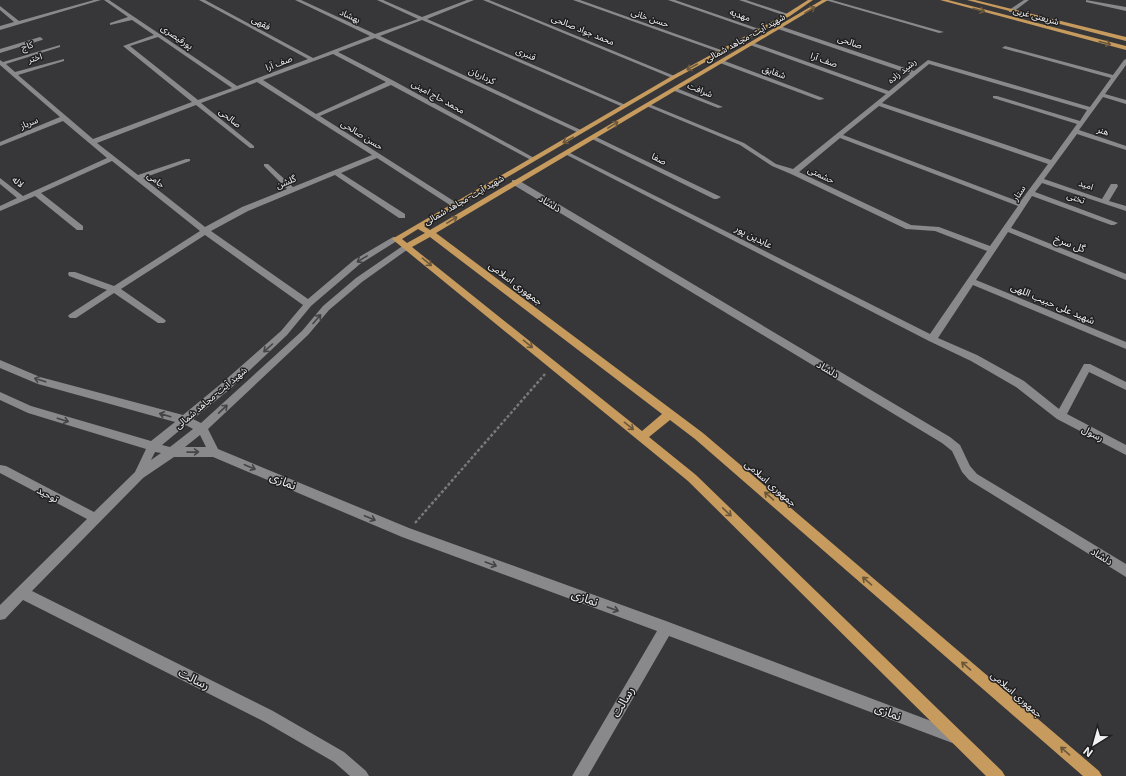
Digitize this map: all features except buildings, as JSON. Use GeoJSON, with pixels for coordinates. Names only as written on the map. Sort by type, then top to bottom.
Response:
{"type":"FeatureCollection","features":[{"type":"Feature","properties":{"kind":"main road","name":"شهید آیت-مجاهد شمالی"},"geometry":{"type":"LineString","coordinates":[[396,239],[674,77],[788,15],[811,0]]}},
{"type":"Feature","properties":{"kind":"main road","name":"شهید آیت-مجاهد شمالی"},"geometry":{"type":"LineString","coordinates":[[407,247],[826,0]]}},
{"type":"Feature","properties":{"kind":"main road","name":"شریعتی غربی"},"geometry":{"type":"LineString","coordinates":[[942,0],[1126,48]]}},
{"type":"Feature","properties":{"kind":"main road","name":"شریعتی غربی"},"geometry":{"type":"LineString","coordinates":[[969,0],[1126,39]]}},
{"type":"Feature","properties":{"kind":"main road","name":"جمهوری اسلامی"},"geometry":{"type":"LineString","coordinates":[[418,226],[430,233],[699,436],[1094,776]]}},
{"type":"Feature","properties":{"kind":"main road"},"geometry":{"type":"LineString","coordinates":[[396,239],[692,478],[958,738],[990,773]]}},
{"type":"Feature","properties":{"kind":"main road"},"geometry":{"type":"LineString","coordinates":[[642,437],[669,414]]}},
{"type":"Feature","properties":{"kind":"street"},"geometry":{"type":"LineString","coordinates":[[0,28],[74,5],[99,0]]}},
{"type":"Feature","properties":{"kind":"street","name":"پورقیصری"},"geometry":{"type":"LineString","coordinates":[[106,0],[237,88]]}},
{"type":"Feature","properties":{"kind":"street","name":"فقهی"},"geometry":{"type":"LineString","coordinates":[[201,0],[313,60]]}},
{"type":"Feature","properties":{"kind":"street","name":"بهشاد"},"geometry":{"type":"LineString","coordinates":[[297,0],[375,36]]}},
{"type":"Feature","properties":{"kind":"street","name":"قنبری"},"geometry":{"type":"LineString","coordinates":[[379,0],[625,106]]}},
{"type":"Feature","properties":{"kind":"street","name":"صف آرا"},"geometry":{"type":"LineString","coordinates":[[92,142],[472,0]]}},
{"type":"Feature","properties":{"kind":"street","name":"محمد جواد صالحی"},"geometry":{"type":"LineString","coordinates":[[485,0],[674,77]]}},
{"type":"Feature","properties":{"kind":"street","name":"حسن خانی"},"geometry":{"type":"LineString","coordinates":[[575,0],[721,51]]}},
{"type":"Feature","properties":{"kind":"street","name":"مهدیه"},"geometry":{"type":"LineString","coordinates":[[670,0],[759,30]]}},
{"type":"Feature","properties":{"kind":"street"},"geometry":{"type":"LineString","coordinates":[[740,0],[788,15]]}},
{"type":"Feature","properties":{"kind":"street"},"geometry":{"type":"LineString","coordinates":[[826,0],[941,32]]}},
{"type":"Feature","properties":{"kind":"street"},"geometry":{"type":"LineString","coordinates":[[1011,11],[1027,0]]}},
{"type":"Feature","properties":{"kind":"street"},"geometry":{"type":"LineString","coordinates":[[1088,1],[1126,9]]}},
{"type":"Feature","properties":{"kind":"street"},"geometry":{"type":"LineString","coordinates":[[0,7],[18,23]]}},
{"type":"Feature","properties":{"kind":"street"},"geometry":{"type":"LineString","coordinates":[[112,24],[132,18]]}},
{"type":"Feature","properties":{"kind":"street","name":"صالحی"},"geometry":{"type":"LineString","coordinates":[[780,28],[914,73]]}},
{"type":"Feature","properties":{"kind":"street"},"geometry":{"type":"LineString","coordinates":[[145,33],[152,31]]}},
{"type":"Feature","properties":{"kind":"street","name":"صالحی"},"geometry":{"type":"LineString","coordinates":[[159,36],[126,46],[252,147]]}},
{"type":"Feature","properties":{"kind":"street","name":"کرداریان"},"geometry":{"type":"LineString","coordinates":[[375,36],[581,132]]}},
{"type":"Feature","properties":{"kind":"street"},"geometry":{"type":"LineString","coordinates":[[0,51],[40,39]]}},
{"type":"Feature","properties":{"kind":"street","name":"صف آرا"},"geometry":{"type":"LineString","coordinates":[[752,44],[890,93]]}},
{"type":"Feature","properties":{"kind":"street","name":"کاج"},"geometry":{"type":"LineString","coordinates":[[1,63],[58,46]]}},
{"type":"Feature","properties":{"kind":"street"},"geometry":{"type":"LineString","coordinates":[[1005,48],[1114,77]]}},
{"type":"Feature","properties":{"kind":"street","name":"محمد حاج امینی"},"geometry":{"type":"LineString","coordinates":[[334,52],[533,159]]}},
{"type":"Feature","properties":{"kind":"street","name":"اختر"},"geometry":{"type":"LineString","coordinates":[[14,74],[62,60]]}},
{"type":"Feature","properties":{"kind":"street","name":"شقایق"},"geometry":{"type":"LineString","coordinates":[[722,62],[821,99]]}},
{"type":"Feature","properties":{"kind":"street","name":"رشید زاده"},"geometry":{"type":"LineString","coordinates":[[794,172],[928,62],[1091,109]]}},
{"type":"Feature","properties":{"kind":"street","name":"جامی"},"geometry":{"type":"LineString","coordinates":[[1,63],[92,142],[137,178],[205,231],[308,304]]}},
{"type":"Feature","properties":{"kind":"street","name":"ستار"},"geometry":{"type":"LineString","coordinates":[[932,338],[1031,192],[1125,63]]}},
{"type":"Feature","properties":{"kind":"street","name":"حسن صالحی"},"geometry":{"type":"LineString","coordinates":[[258,80],[456,205]]}},
{"type":"Feature","properties":{"kind":"street"},"geometry":{"type":"LineString","coordinates":[[316,116],[392,82]]}},
{"type":"Feature","properties":{"kind":"street","name":"شرافت"},"geometry":{"type":"LineString","coordinates":[[674,89],[720,107]]}},
{"type":"Feature","properties":{"kind":"street"},"geometry":{"type":"LineString","coordinates":[[1101,95],[1126,102]]}},
{"type":"Feature","properties":{"kind":"street"},"geometry":{"type":"LineString","coordinates":[[995,97],[1081,123]]}},
{"type":"Feature","properties":{"kind":"street"},"geometry":{"type":"LineString","coordinates":[[877,103],[1052,163]]}},
{"type":"Feature","properties":{"kind":"street","name":"حشمتی"},"geometry":{"type":"LineString","coordinates":[[647,105],[742,144],[774,165],[794,172],[909,227],[936,228],[992,250]]}},
{"type":"Feature","properties":{"kind":"street","name":"سرباز"},"geometry":{"type":"LineString","coordinates":[[0,144],[64,118]]}},
{"type":"Feature","properties":{"kind":"street","name":"هنر"},"geometry":{"type":"LineString","coordinates":[[1075,131],[1126,148]]}},
{"type":"Feature","properties":{"kind":"street"},"geometry":{"type":"LineString","coordinates":[[838,135],[1022,205]]}},
{"type":"Feature","properties":{"kind":"street","name":"صفا"},"geometry":{"type":"LineString","coordinates":[[592,137],[717,197]]}},
{"type":"Feature","properties":{"kind":"street","name":"عابدین پور"},"geometry":{"type":"LineString","coordinates":[[566,153],[974,358],[1020,384],[1061,416]]}},
{"type":"Feature","properties":{"kind":"street","name":"گلشن"},"geometry":{"type":"LineString","coordinates":[[73,316],[205,231],[246,210],[378,155]]}},
{"type":"Feature","properties":{"kind":"street"},"geometry":{"type":"LineString","coordinates":[[0,209],[112,158]]}},
{"type":"Feature","properties":{"kind":"street"},"geometry":{"type":"LineString","coordinates":[[137,178],[188,160]]}},
{"type":"Feature","properties":{"kind":"street"},"geometry":{"type":"LineString","coordinates":[[266,165],[292,190]]}},
{"type":"Feature","properties":{"kind":"street"},"geometry":{"type":"LineString","coordinates":[[335,172],[402,216]]}},
{"type":"Feature","properties":{"kind":"street","name":"لاله"},"geometry":{"type":"LineString","coordinates":[[0,180],[22,199]]}},
{"type":"Feature","properties":{"kind":"street","name":"امید"},"geometry":{"type":"LineString","coordinates":[[1040,180],[1126,209]]}},
{"type":"Feature","properties":{"kind":"street","name":"دلشاد"},"geometry":{"type":"LineString","coordinates":[[515,182],[946,440],[956,448],[966,469],[973,477],[1126,571]]}},
{"type":"Feature","properties":{"kind":"street"},"geometry":{"type":"LineString","coordinates":[[1104,202],[1114,186]]}},
{"type":"Feature","properties":{"kind":"street","name":"تختی"},"geometry":{"type":"LineString","coordinates":[[1031,192],[1114,223]]}},
{"type":"Feature","properties":{"kind":"street"},"geometry":{"type":"LineString","coordinates":[[36,193],[80,228]]}},
{"type":"Feature","properties":{"kind":"street","name":"گل سرخ"},"geometry":{"type":"LineString","coordinates":[[1006,229],[1126,277]]}},
{"type":"Feature","properties":{"kind":"street","name":"شهید آیت-مجاهد شمالی"},"geometry":{"type":"LineString","coordinates":[[152,447],[226,386],[284,333],[308,304],[356,262],[396,239]]}},
{"type":"Feature","properties":{"kind":"street","name":"شهید آیت-مجاهد شمالی"},"geometry":{"type":"LineString","coordinates":[[139,475],[172,452],[202,428],[305,333],[326,308],[359,280],[407,247]]}},
{"type":"Feature","properties":{"kind":"street"},"geometry":{"type":"LineString","coordinates":[[72,274],[114,289],[161,321]]}},
{"type":"Feature","properties":{"kind":"street","name":"شهید علی حبیب اللهی"},"geometry":{"type":"LineString","coordinates":[[971,280],[1126,346]]}},
{"type":"Feature","properties":{"kind":"street"},"geometry":{"type":"LineString","coordinates":[[0,364],[38,380],[185,420],[202,428],[214,452]]}},
{"type":"Feature","properties":{"kind":"street"},"geometry":{"type":"LineString","coordinates":[[1061,416],[1087,367],[1126,386]]}},
{"type":"Feature","properties":{"kind":"street","name":"نمازی"},"geometry":{"type":"LineString","coordinates":[[0,396],[28,409],[152,447],[172,452],[214,452],[406,534],[666,628],[958,738]]}},
{"type":"Feature","properties":{"kind":"street","name":"رسول"},"geometry":{"type":"LineString","coordinates":[[1061,416],[1126,450]]}},
{"type":"Feature","properties":{"kind":"street"},"geometry":{"type":"LineString","coordinates":[[0,614],[139,475],[152,447]]}},
{"type":"Feature","properties":{"kind":"street","name":"توحید"},"geometry":{"type":"LineString","coordinates":[[2,469],[95,518]]}},
{"type":"Feature","properties":{"kind":"street","name":"رسالت"},"geometry":{"type":"LineString","coordinates":[[21,592],[268,716],[339,757],[361,776]]}},
{"type":"Feature","properties":{"kind":"street","name":"رسالت"},"geometry":{"type":"LineString","coordinates":[[580,776],[666,628]]}},
{"type":"Feature","properties":{"kind":"path"},"geometry":{"type":"LineString","coordinates":[[406,534],[553,365]]}}]}
